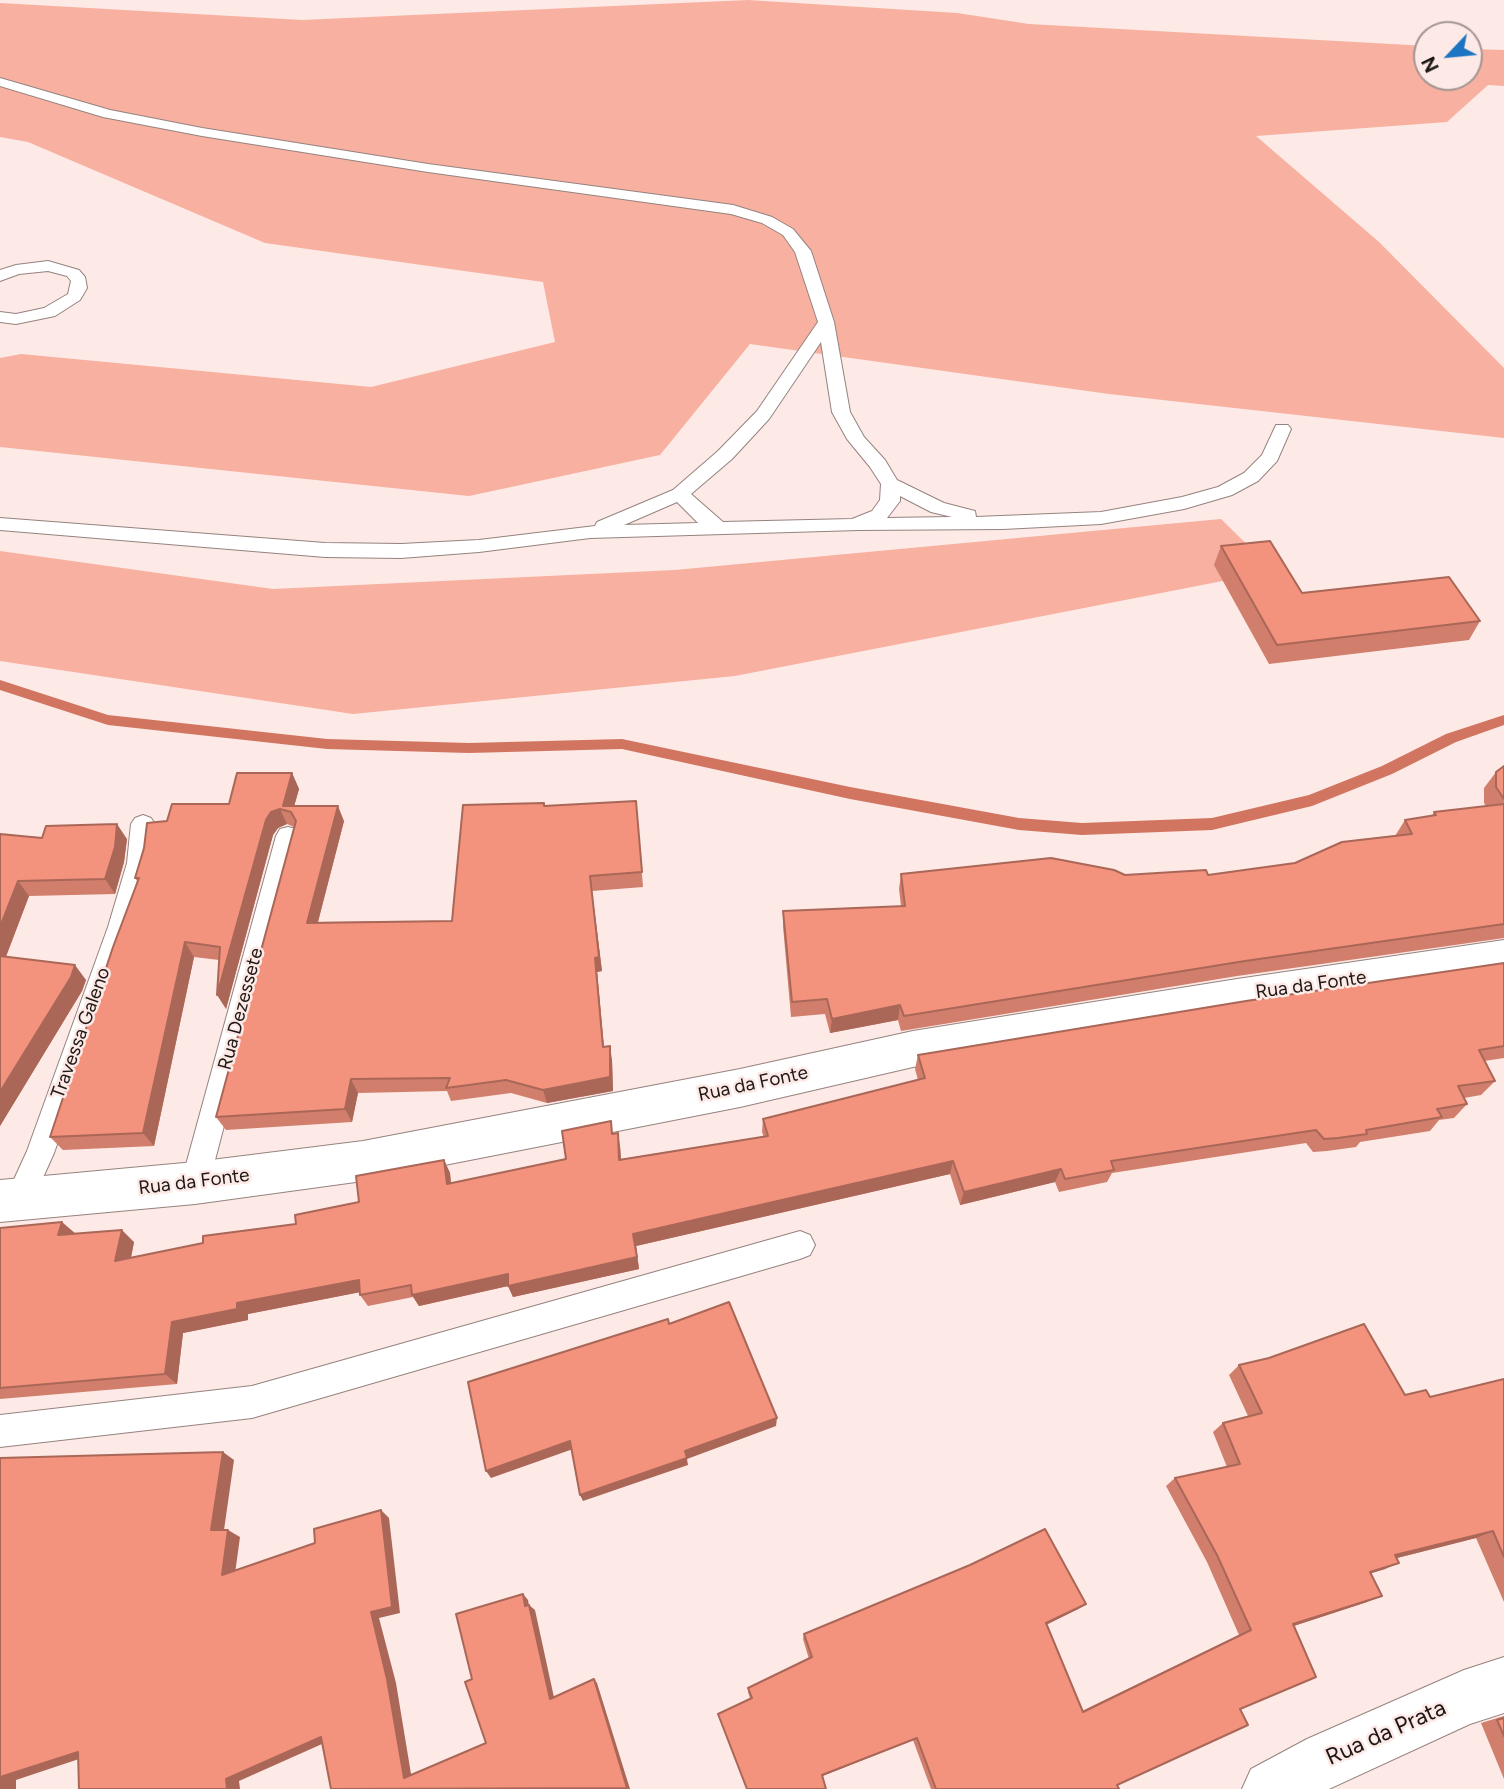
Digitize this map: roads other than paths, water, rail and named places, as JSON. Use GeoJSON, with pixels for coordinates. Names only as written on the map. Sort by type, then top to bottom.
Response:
{"type":"FeatureCollection","features":[{"type":"Feature","properties":{"kind":"street","name":"Rua da Fonte"},"geometry":{"type":"LineString","coordinates":[[9,1200],[195,1183],[363,1161],[740,1088],[913,1049],[1036,1027],[1504,957]]}},
{"type":"Feature","properties":{"kind":"street","name":"Rua da Prata"},"geometry":{"type":"LineString","coordinates":[[1271,1789],[1327,1759],[1464,1698],[1504,1685]]}},
{"type":"Feature","properties":{"kind":"lane"},"geometry":{"type":"LineString","coordinates":[[0,82],[108,114],[202,132],[415,166],[733,210],[767,220],[788,232],[803,251],[826,322],[841,412],[856,439],[878,464],[890,484],[890,501],[878,515],[854,525]]}},
{"type":"Feature","properties":{"kind":"lane"},"geometry":{"type":"LineString","coordinates":[[0,276],[32,267],[55,267],[73,273],[79,280],[79,288],[74,297],[49,312],[16,318],[0,317]]}},
{"type":"Feature","properties":{"kind":"lane"},"geometry":{"type":"LineString","coordinates":[[590,532],[681,494],[725,455],[764,415],[826,322]]}},
{"type":"Feature","properties":{"kind":"lane"},"geometry":{"type":"LineString","coordinates":[[0,524],[325,550],[401,551],[479,546],[590,532],[1003,523],[1101,518],[1184,503],[1225,491],[1251,477],[1270,457],[1282,429]]}},
{"type":"Feature","properties":{"kind":"lane"},"geometry":{"type":"LineString","coordinates":[[890,484],[939,508],[1003,523]]}},
{"type":"Feature","properties":{"kind":"lane"},"geometry":{"type":"LineString","coordinates":[[681,494],[698,513],[719,529]]}},
{"type":"Feature","properties":{"kind":"lane","name":"Travessa Galeno"},"geometry":{"type":"LineString","coordinates":[[9,1200],[40,1153],[109,959],[139,863],[144,824]]}},
{"type":"Feature","properties":{"kind":"lane","name":"Rua Dezessete"},"geometry":{"type":"LineString","coordinates":[[195,1183],[288,836]]}},
{"type":"Feature","properties":{"kind":"lane"},"geometry":{"type":"LineString","coordinates":[[0,1431],[252,1402],[800,1245]]}},
{"type":"Feature","properties":{"kind":"waterway"},"geometry":{"type":"LineString","coordinates":[[0,685],[108,720],[327,744],[469,748],[622,744],[850,793],[1019,824],[1082,829],[1212,824],[1312,800],[1387,770],[1451,738],[1504,720]]}}]}
